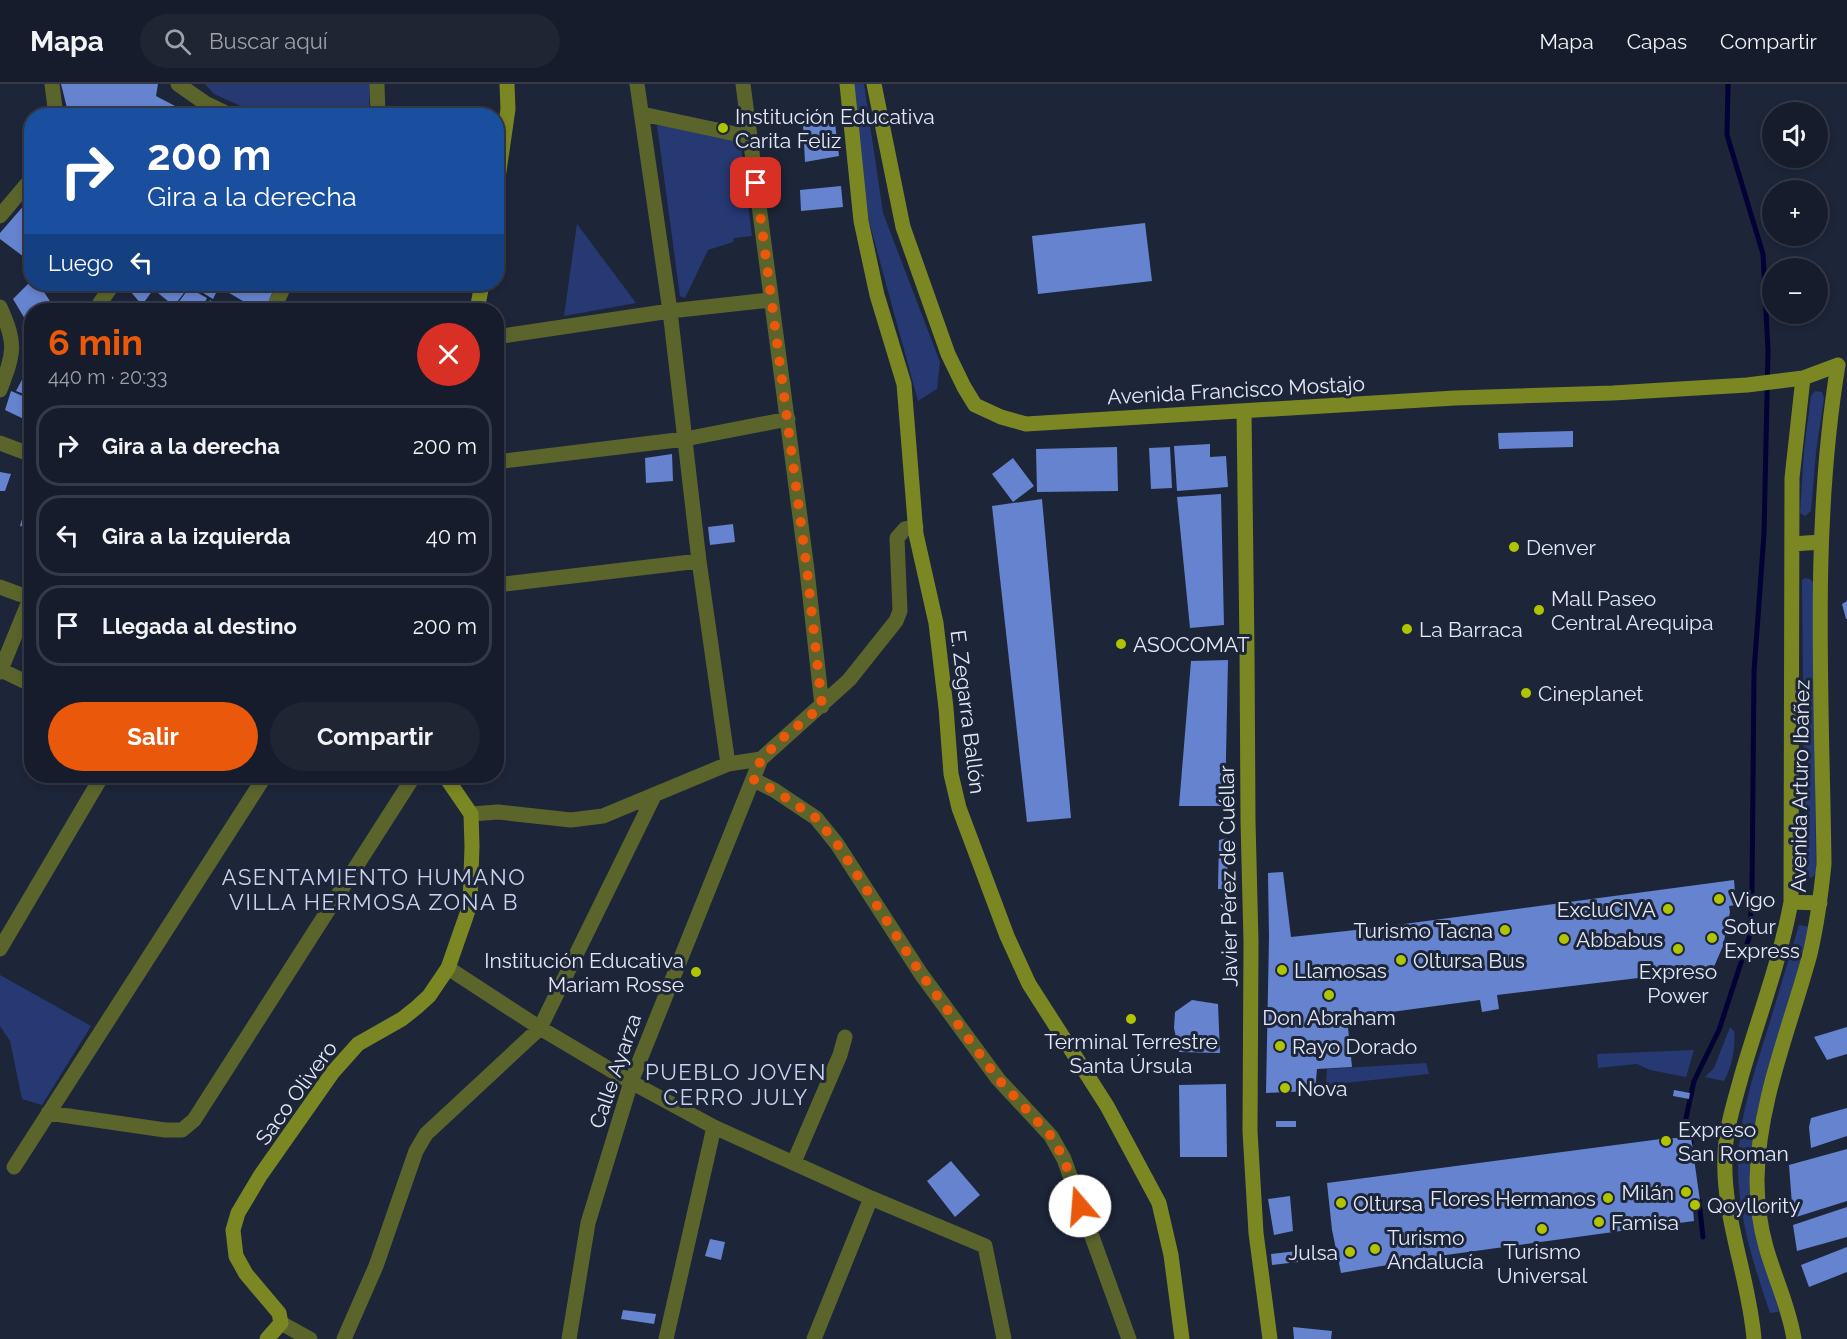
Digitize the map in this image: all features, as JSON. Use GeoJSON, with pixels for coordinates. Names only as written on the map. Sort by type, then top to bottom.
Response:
{"type":"FeatureCollection","features":[{"type":"Feature","properties":{"kind":"street"},"geometry":{"type":"LineString","coordinates":[[52,84],[55,108]]}},
{"type":"Feature","properties":{"kind":"street"},"geometry":{"type":"LineString","coordinates":[[178,84],[216,108]]}},
{"type":"Feature","properties":{"kind":"street"},"geometry":{"type":"LineString","coordinates":[[377,84],[378,108]]}},
{"type":"Feature","properties":{"kind":"street"},"geometry":{"type":"LineString","coordinates":[[504,137],[508,110],[507,84]]}},
{"type":"Feature","properties":{"kind":"street"},"geometry":{"type":"LineString","coordinates":[[637,84],[670,311],[699,561],[728,764]]}},
{"type":"Feature","properties":{"kind":"street"},"geometry":{"type":"LineString","coordinates":[[743,84],[788,419],[822,706]]}},
{"type":"Feature","properties":{"kind":"street","name":"E. Zegarra Ballón"},"geometry":{"type":"LineString","coordinates":[[847,84],[861,222],[877,295],[904,384],[919,552],[936,623],[951,774],[959,808],[1007,936],[1029,984],[1107,1106],[1151,1184],[1159,1203],[1172,1255],[1182,1339]]}},
{"type":"Feature","properties":{"kind":"street","name":"Avenida Francisco Mostajo"},"geometry":{"type":"LineString","coordinates":[[874,84],[903,226],[948,354],[975,405],[1000,417],[1026,424],[1455,398],[1613,393],[1746,385],[1803,378],[1842,363]]}},
{"type":"Feature","properties":{"kind":"street"},"geometry":{"type":"LineString","coordinates":[[642,114],[750,136]]}},
{"type":"Feature","properties":{"kind":"street"},"geometry":{"type":"LineString","coordinates":[[0,216],[24,188]]}},
{"type":"Feature","properties":{"kind":"street"},"geometry":{"type":"LineString","coordinates":[[504,337],[670,311],[771,300]]}},
{"type":"Feature","properties":{"kind":"street"},"geometry":{"type":"LineString","coordinates":[[0,307],[12,341],[13,356],[0,390]]}},
{"type":"Feature","properties":{"kind":"street","name":"Avenida Arturo Ibáñez"},"geometry":{"type":"LineString","coordinates":[[1794,1339],[1788,1308],[1766,1247],[1761,1226],[1758,1204],[1758,1159],[1766,1104],[1810,952],[1820,903],[1824,864],[1821,542],[1828,442],[1842,363]]}},
{"type":"Feature","properties":{"kind":"street","name":"Avenida Arturo Ibáñez"},"geometry":{"type":"LineString","coordinates":[[1754,1339],[1748,1293],[1733,1238],[1728,1209],[1725,1172],[1727,1131],[1753,1035],[1782,950],[1791,902],[1792,478],[1803,378]]}},
{"type":"Feature","properties":{"kind":"street","name":"Javier Pérez de Cuéllar"},"geometry":{"type":"LineString","coordinates":[[1244,411],[1251,942],[1250,1131],[1256,1233],[1270,1339]]}},
{"type":"Feature","properties":{"kind":"street"},"geometry":{"type":"LineString","coordinates":[[504,461],[685,439],[788,419]]}},
{"type":"Feature","properties":{"kind":"street"},"geometry":{"type":"LineString","coordinates":[[0,443],[24,452]]}},
{"type":"Feature","properties":{"kind":"street"},"geometry":{"type":"LineString","coordinates":[[450,783],[471,814],[498,812],[571,820],[603,816],[728,764],[761,759],[849,681],[896,621],[900,611],[897,538],[905,530],[916,527]]}},
{"type":"Feature","properties":{"kind":"street"},"geometry":{"type":"LineString","coordinates":[[1792,544],[1821,542]]}},
{"type":"Feature","properties":{"kind":"street"},"geometry":{"type":"LineString","coordinates":[[504,584],[699,561]]}},
{"type":"Feature","properties":{"kind":"street"},"geometry":{"type":"LineString","coordinates":[[0,587],[24,594]]}},
{"type":"Feature","properties":{"kind":"street"},"geometry":{"type":"LineString","coordinates":[[24,614],[1,671],[24,681]]}},
{"type":"Feature","properties":{"kind":"street","name":"Calle Ayarza"},"geometry":{"type":"LineString","coordinates":[[569,1339],[588,1223],[631,1082],[761,759]]}},
{"type":"Feature","properties":{"kind":"street"},"geometry":{"type":"LineString","coordinates":[[754,780],[774,790],[816,818],[837,844],[921,974],[998,1079],[1051,1136],[1064,1159],[1129,1339]]}},
{"type":"Feature","properties":{"kind":"street"},"geometry":{"type":"LineString","coordinates":[[0,949],[98,783]]}},
{"type":"Feature","properties":{"kind":"street"},"geometry":{"type":"LineString","coordinates":[[14,1167],[260,783]]}},
{"type":"Feature","properties":{"kind":"street"},"geometry":{"type":"LineString","coordinates":[[48,1113],[165,1130],[182,1130],[194,1120],[410,783]]}},
{"type":"Feature","properties":{"kind":"street"},"geometry":{"type":"LineString","coordinates":[[344,1339],[376,1266],[416,1150],[426,1134],[540,1028],[655,794]]}},
{"type":"Feature","properties":{"kind":"street","name":"Saco Olivero"},"geometry":{"type":"LineString","coordinates":[[281,1323],[279,1313],[246,1274],[236,1256],[233,1230],[238,1214],[260,1176],[339,1065],[358,1044],[402,1019],[417,1007],[429,996],[448,968],[470,905],[471,814]]}},
{"type":"Feature","properties":{"kind":"street"},"geometry":{"type":"LineString","coordinates":[[1791,902],[1820,903]]}},
{"type":"Feature","properties":{"kind":"street"},"geometry":{"type":"LineString","coordinates":[[448,968],[540,1028],[631,1082],[714,1127],[871,1198],[985,1246],[1004,1339]]}},
{"type":"Feature","properties":{"kind":"street"},"geometry":{"type":"LineString","coordinates":[[794,1162],[840,1055],[844,1037]]}},
{"type":"Feature","properties":{"kind":"street"},"geometry":{"type":"LineString","coordinates":[[666,1339],[714,1127]]}},
{"type":"Feature","properties":{"kind":"street"},"geometry":{"type":"LineString","coordinates":[[814,1339],[871,1198]]}},
{"type":"Feature","properties":{"kind":"street"},"geometry":{"type":"LineString","coordinates":[[267,1339],[281,1323],[310,1339]]}},
{"type":"Feature","properties":{"kind":"shaded area"},"geometry":{"type":"Polygon","coordinates":[[[205,84],[370,84],[369,108],[245,108],[214,94],[205,84]]]}},
{"type":"Feature","properties":{"kind":"shaded area"},"geometry":{"type":"Polygon","coordinates":[[[852,84],[864,84],[883,213],[940,362],[937,389],[918,401],[867,214],[852,84]]]}},
{"type":"Feature","properties":{"kind":"shaded area"},"geometry":{"type":"Polygon","coordinates":[[[657,125],[740,138],[752,236],[734,238],[733,242],[708,250],[685,298],[680,296],[657,125]]]}},
{"type":"Feature","properties":{"kind":"shaded area"},"geometry":{"type":"Polygon","coordinates":[[[577,224],[636,303],[564,316],[577,224]]]}},
{"type":"Feature","properties":{"kind":"shaded area"},"geometry":{"type":"Polygon","coordinates":[[[1815,391],[1822,392],[1824,398],[1811,511],[1805,516],[1800,513],[1804,450],[1811,396],[1815,391]]]}},
{"type":"Feature","properties":{"kind":"shaded area"},"geometry":{"type":"Polygon","coordinates":[[[1805,578],[1813,582],[1816,872],[1811,878],[1805,873],[1802,580],[1805,578]]]}},
{"type":"Feature","properties":{"kind":"shaded area"},"geometry":{"type":"Polygon","coordinates":[[[1799,925],[1810,927],[1757,1113],[1773,1285],[1779,1312],[1770,1313],[1744,1223],[1739,1186],[1739,1149],[1744,1113],[1753,1077],[1799,925]]]}},
{"type":"Feature","properties":{"kind":"shaded area"},"geometry":{"type":"Polygon","coordinates":[[[0,975],[91,1026],[42,1105],[22,1099],[10,1041],[0,1026],[0,975]]]}},
{"type":"Feature","properties":{"kind":"shaded area"},"geometry":{"type":"Polygon","coordinates":[[[1730,1027],[1734,1031],[1733,1056],[1724,1081],[1705,1077],[1714,1068],[1730,1027]]]}},
{"type":"Feature","properties":{"kind":"shaded area"},"geometry":{"type":"Polygon","coordinates":[[[1694,1050],[1686,1077],[1650,1070],[1637,1064],[1598,1068],[1597,1054],[1694,1050]]]}},
{"type":"Feature","properties":{"kind":"shaded area"},"geometry":{"type":"Polygon","coordinates":[[[1426,1063],[1429,1074],[1326,1085],[1327,1069],[1426,1063]]]}},
{"type":"Feature","properties":{"kind":"building"},"geometry":{"type":"Polygon","coordinates":[[[61,84],[158,84],[156,96],[179,108],[67,108],[61,84]]]}},
{"type":"Feature","properties":{"kind":"building"},"geometry":{"type":"Polygon","coordinates":[[[835,123],[839,156],[805,162],[803,125],[835,123]]]}},
{"type":"Feature","properties":{"kind":"building"},"geometry":{"type":"Polygon","coordinates":[[[841,186],[843,207],[801,211],[800,190],[841,186]]]}},
{"type":"Feature","properties":{"kind":"building"},"geometry":{"type":"Polygon","coordinates":[[[24,205],[24,257],[0,239],[0,233],[24,205]]]}},
{"type":"Feature","properties":{"kind":"building"},"geometry":{"type":"Polygon","coordinates":[[[1145,223],[1152,281],[1038,294],[1032,236],[1145,223]]]}},
{"type":"Feature","properties":{"kind":"building"},"geometry":{"type":"Polygon","coordinates":[[[24,288],[24,291],[43,291],[51,303],[24,303],[24,317],[13,299],[24,288]]]}},
{"type":"Feature","properties":{"kind":"building"},"geometry":{"type":"Polygon","coordinates":[[[130,291],[152,291],[143,303],[140,303],[130,291]]]}},
{"type":"Feature","properties":{"kind":"building"},"geometry":{"type":"Polygon","coordinates":[[[160,291],[185,291],[176,303],[170,303],[158,293],[160,291]]]}},
{"type":"Feature","properties":{"kind":"building"},"geometry":{"type":"Polygon","coordinates":[[[187,291],[194,291],[207,298],[204,303],[178,303],[187,291]]]}},
{"type":"Feature","properties":{"kind":"building"},"geometry":{"type":"Polygon","coordinates":[[[200,291],[217,291],[213,299],[200,291]]]}},
{"type":"Feature","properties":{"kind":"building"},"geometry":{"type":"Polygon","coordinates":[[[226,291],[273,291],[268,303],[246,303],[226,291]]]}},
{"type":"Feature","properties":{"kind":"building"},"geometry":{"type":"Polygon","coordinates":[[[24,376],[24,394],[16,391],[24,376]]]}},
{"type":"Feature","properties":{"kind":"building"},"geometry":{"type":"Polygon","coordinates":[[[11,391],[24,397],[24,419],[5,410],[11,391]]]}},
{"type":"Feature","properties":{"kind":"building"},"geometry":{"type":"Polygon","coordinates":[[[1573,431],[1573,447],[1499,449],[1498,433],[1573,431]]]}},
{"type":"Feature","properties":{"kind":"building"},"geometry":{"type":"Polygon","coordinates":[[[1210,444],[1210,457],[1226,456],[1228,487],[1177,491],[1174,446],[1210,444]]]}},
{"type":"Feature","properties":{"kind":"building"},"geometry":{"type":"Polygon","coordinates":[[[1117,447],[1118,491],[1037,492],[1036,449],[1117,447]]]}},
{"type":"Feature","properties":{"kind":"building"},"geometry":{"type":"Polygon","coordinates":[[[1170,447],[1172,488],[1151,489],[1149,448],[1170,447]]]}},
{"type":"Feature","properties":{"kind":"building"},"geometry":{"type":"Polygon","coordinates":[[[672,454],[673,481],[646,483],[645,458],[672,454]]]}},
{"type":"Feature","properties":{"kind":"building"},"geometry":{"type":"Polygon","coordinates":[[[1013,458],[1034,486],[1013,502],[992,474],[1013,458]]]}},
{"type":"Feature","properties":{"kind":"building"},"geometry":{"type":"Polygon","coordinates":[[[0,472],[11,474],[5,491],[0,491],[0,472]]]}},
{"type":"Feature","properties":{"kind":"building"},"geometry":{"type":"Polygon","coordinates":[[[1221,494],[1224,625],[1190,628],[1177,497],[1221,494]]]}},
{"type":"Feature","properties":{"kind":"building"},"geometry":{"type":"Polygon","coordinates":[[[1042,499],[1071,818],[1027,822],[992,506],[1042,499]]]}},
{"type":"Feature","properties":{"kind":"building"},"geometry":{"type":"Polygon","coordinates":[[[24,512],[24,527],[20,526],[24,512]]]}},
{"type":"Feature","properties":{"kind":"building"},"geometry":{"type":"Polygon","coordinates":[[[733,524],[735,542],[710,545],[708,527],[733,524]]]}},
{"type":"Feature","properties":{"kind":"building"},"geometry":{"type":"Polygon","coordinates":[[[1847,601],[1847,619],[1846,619],[1842,604],[1847,601]]]}},
{"type":"Feature","properties":{"kind":"building"},"geometry":{"type":"Polygon","coordinates":[[[1228,660],[1225,806],[1179,806],[1191,661],[1228,660]]]}},
{"type":"Feature","properties":{"kind":"building"},"geometry":{"type":"Polygon","coordinates":[[[1228,838],[1227,889],[1218,889],[1219,840],[1228,838]]]}},
{"type":"Feature","properties":{"kind":"building"},"geometry":{"type":"Polygon","coordinates":[[[1283,872],[1291,937],[1734,880],[1736,905],[1729,906],[1730,912],[1723,946],[1713,969],[1497,995],[1499,1009],[1482,1012],[1480,1000],[1347,1018],[1352,1067],[1317,1069],[1315,1091],[1266,1093],[1268,873],[1283,872]]]}},
{"type":"Feature","properties":{"kind":"building"},"geometry":{"type":"Polygon","coordinates":[[[1192,1000],[1218,1004],[1220,1053],[1179,1052],[1174,1028],[1175,1012],[1192,1000]]]}},
{"type":"Feature","properties":{"kind":"building"},"geometry":{"type":"Polygon","coordinates":[[[1847,1027],[1847,1054],[1827,1060],[1814,1037],[1847,1027]]]}},
{"type":"Feature","properties":{"kind":"building"},"geometry":{"type":"Polygon","coordinates":[[[1226,1084],[1227,1157],[1180,1157],[1179,1085],[1226,1084]]]}},
{"type":"Feature","properties":{"kind":"building"},"geometry":{"type":"Polygon","coordinates":[[[1674,1090],[1690,1093],[1689,1099],[1673,1096],[1674,1090]]]}},
{"type":"Feature","properties":{"kind":"building"},"geometry":{"type":"Polygon","coordinates":[[[1847,1108],[1847,1136],[1811,1148],[1809,1127],[1811,1118],[1847,1108]]]}},
{"type":"Feature","properties":{"kind":"building"},"geometry":{"type":"Polygon","coordinates":[[[1276,1121],[1296,1121],[1296,1127],[1276,1127],[1276,1121]]]}},
{"type":"Feature","properties":{"kind":"building"},"geometry":{"type":"Polygon","coordinates":[[[1691,1137],[1701,1208],[1693,1209],[1694,1221],[1446,1255],[1341,1273],[1332,1230],[1327,1183],[1691,1137]]]}},
{"type":"Feature","properties":{"kind":"building"},"geometry":{"type":"Polygon","coordinates":[[[1847,1149],[1847,1201],[1793,1218],[1789,1165],[1847,1149]]]}},
{"type":"Feature","properties":{"kind":"building"},"geometry":{"type":"Polygon","coordinates":[[[951,1161],[980,1195],[955,1217],[927,1181],[951,1161]]]}},
{"type":"Feature","properties":{"kind":"building"},"geometry":{"type":"Polygon","coordinates":[[[1290,1196],[1293,1231],[1274,1235],[1268,1199],[1290,1196]]]}},
{"type":"Feature","properties":{"kind":"building"},"geometry":{"type":"Polygon","coordinates":[[[1847,1207],[1847,1237],[1797,1251],[1793,1225],[1847,1207]]]}},
{"type":"Feature","properties":{"kind":"building"},"geometry":{"type":"Polygon","coordinates":[[[710,1239],[725,1242],[721,1260],[705,1256],[710,1239]]]}},
{"type":"Feature","properties":{"kind":"building"},"geometry":{"type":"Polygon","coordinates":[[[1847,1247],[1847,1272],[1809,1287],[1801,1265],[1847,1247]]]}},
{"type":"Feature","properties":{"kind":"building"},"geometry":{"type":"Polygon","coordinates":[[[1297,1251],[1298,1262],[1272,1265],[1271,1254],[1297,1251]]]}},
{"type":"Feature","properties":{"kind":"building"},"geometry":{"type":"Polygon","coordinates":[[[623,1310],[656,1314],[654,1324],[621,1319],[623,1310]]]}},
{"type":"Feature","properties":{"kind":"building"},"geometry":{"type":"Polygon","coordinates":[[[1293,1327],[1332,1331],[1331,1339],[1294,1339],[1293,1327]]]}},
{"type":"Feature","properties":{"kind":"waterway"},"geometry":{"type":"LineString","coordinates":[[1691,1142],[1686,1118],[1694,1081],[1719,1030],[1750,935],[1752,890],[1754,672],[1764,534],[1768,351],[1763,254],[1727,135],[1728,84]]}},
{"type":"Feature","properties":{"kind":"waterway"},"geometry":{"type":"LineString","coordinates":[[1699,1201],[1703,1237]]}},
{"type":"Feature","properties":{"kind":"place","name":"Institución Educativa Carita Feliz"},"geometry":{"type":"Point","coordinates":[723,128]}},
{"type":"Feature","properties":{"kind":"place","name":"Denver"},"geometry":{"type":"Point","coordinates":[1514,547]}},
{"type":"Feature","properties":{"kind":"place","name":"Mall Paseo Central Arequipa"},"geometry":{"type":"Point","coordinates":[1539,610]}},
{"type":"Feature","properties":{"kind":"place","name":"La Barraca"},"geometry":{"type":"Point","coordinates":[1407,629]}},
{"type":"Feature","properties":{"kind":"place","name":"ASOCOMAT"},"geometry":{"type":"Point","coordinates":[1121,644]}},
{"type":"Feature","properties":{"kind":"place","name":"Cineplanet"},"geometry":{"type":"Point","coordinates":[1526,693]}},
{"type":"Feature","properties":{"kind":"place","name":"Vigo"},"geometry":{"type":"Point","coordinates":[1719,899]}},
{"type":"Feature","properties":{"kind":"place","name":"ExcluCIVA"},"geometry":{"type":"Point","coordinates":[1668,909]}},
{"type":"Feature","properties":{"kind":"place","name":"Turismo Tacna"},"geometry":{"type":"Point","coordinates":[1505,930]}},
{"type":"Feature","properties":{"kind":"place","name":"Sotur Express"},"geometry":{"type":"Point","coordinates":[1712,938]}},
{"type":"Feature","properties":{"kind":"place","name":"Abbabus"},"geometry":{"type":"Point","coordinates":[1564,939]}},
{"type":"Feature","properties":{"kind":"place","name":"Expreso Power"},"geometry":{"type":"Point","coordinates":[1678,949]}},
{"type":"Feature","properties":{"kind":"place","name":"Oltursa Bus"},"geometry":{"type":"Point","coordinates":[1401,960]}},
{"type":"Feature","properties":{"kind":"place","name":"Llamosas"},"geometry":{"type":"Point","coordinates":[1282,970]}},
{"type":"Feature","properties":{"kind":"place","name":"Institución Educativa Mariam Rosse"},"geometry":{"type":"Point","coordinates":[696,972]}},
{"type":"Feature","properties":{"kind":"place","name":"Don Abraham"},"geometry":{"type":"Point","coordinates":[1329,995]}},
{"type":"Feature","properties":{"kind":"place","name":"Terminal Terrestre Santa Úrsula"},"geometry":{"type":"Point","coordinates":[1131,1019]}},
{"type":"Feature","properties":{"kind":"place","name":"Rayo Dorado"},"geometry":{"type":"Point","coordinates":[1280,1046]}},
{"type":"Feature","properties":{"kind":"place","name":"Nova"},"geometry":{"type":"Point","coordinates":[1285,1088]}},
{"type":"Feature","properties":{"kind":"place","name":"Expreso San Roman"},"geometry":{"type":"Point","coordinates":[1666,1141]}},
{"type":"Feature","properties":{"kind":"place","name":"Milán"},"geometry":{"type":"Point","coordinates":[1686,1192]}},
{"type":"Feature","properties":{"kind":"place","name":"Flores Hermanos"},"geometry":{"type":"Point","coordinates":[1608,1198]}},
{"type":"Feature","properties":{"kind":"place","name":"Oltursa"},"geometry":{"type":"Point","coordinates":[1341,1203]}},
{"type":"Feature","properties":{"kind":"place","name":"Qoyllority"},"geometry":{"type":"Point","coordinates":[1695,1205]}},
{"type":"Feature","properties":{"kind":"place","name":"Famisa"},"geometry":{"type":"Point","coordinates":[1599,1222]}},
{"type":"Feature","properties":{"kind":"place","name":"Turismo Universal"},"geometry":{"type":"Point","coordinates":[1542,1229]}},
{"type":"Feature","properties":{"kind":"place","name":"Turismo Andalucía"},"geometry":{"type":"Point","coordinates":[1375,1249]}},
{"type":"Feature","properties":{"kind":"place","name":"Julsa"},"geometry":{"type":"Point","coordinates":[1350,1252]}},
{"type":"Feature","properties":{"kind":"district","name":"ASENTAMIENTO HUMANO VILLA HERMOSA ZONA B"},"geometry":{"type":"Point","coordinates":[374,890]}},
{"type":"Feature","properties":{"kind":"district","name":"PUEBLO JOVEN CERRO JULY"},"geometry":{"type":"Point","coordinates":[736,1084]}},
{"type":"Feature","properties":{"kind":"route"},"geometry":{"type":"LineString","coordinates":[[756,183],[788,419],[822,706],[761,759],[754,780],[774,790],[816,818],[837,844],[921,974],[998,1079],[1051,1136],[1064,1159],[1080,1206]]}}]}
